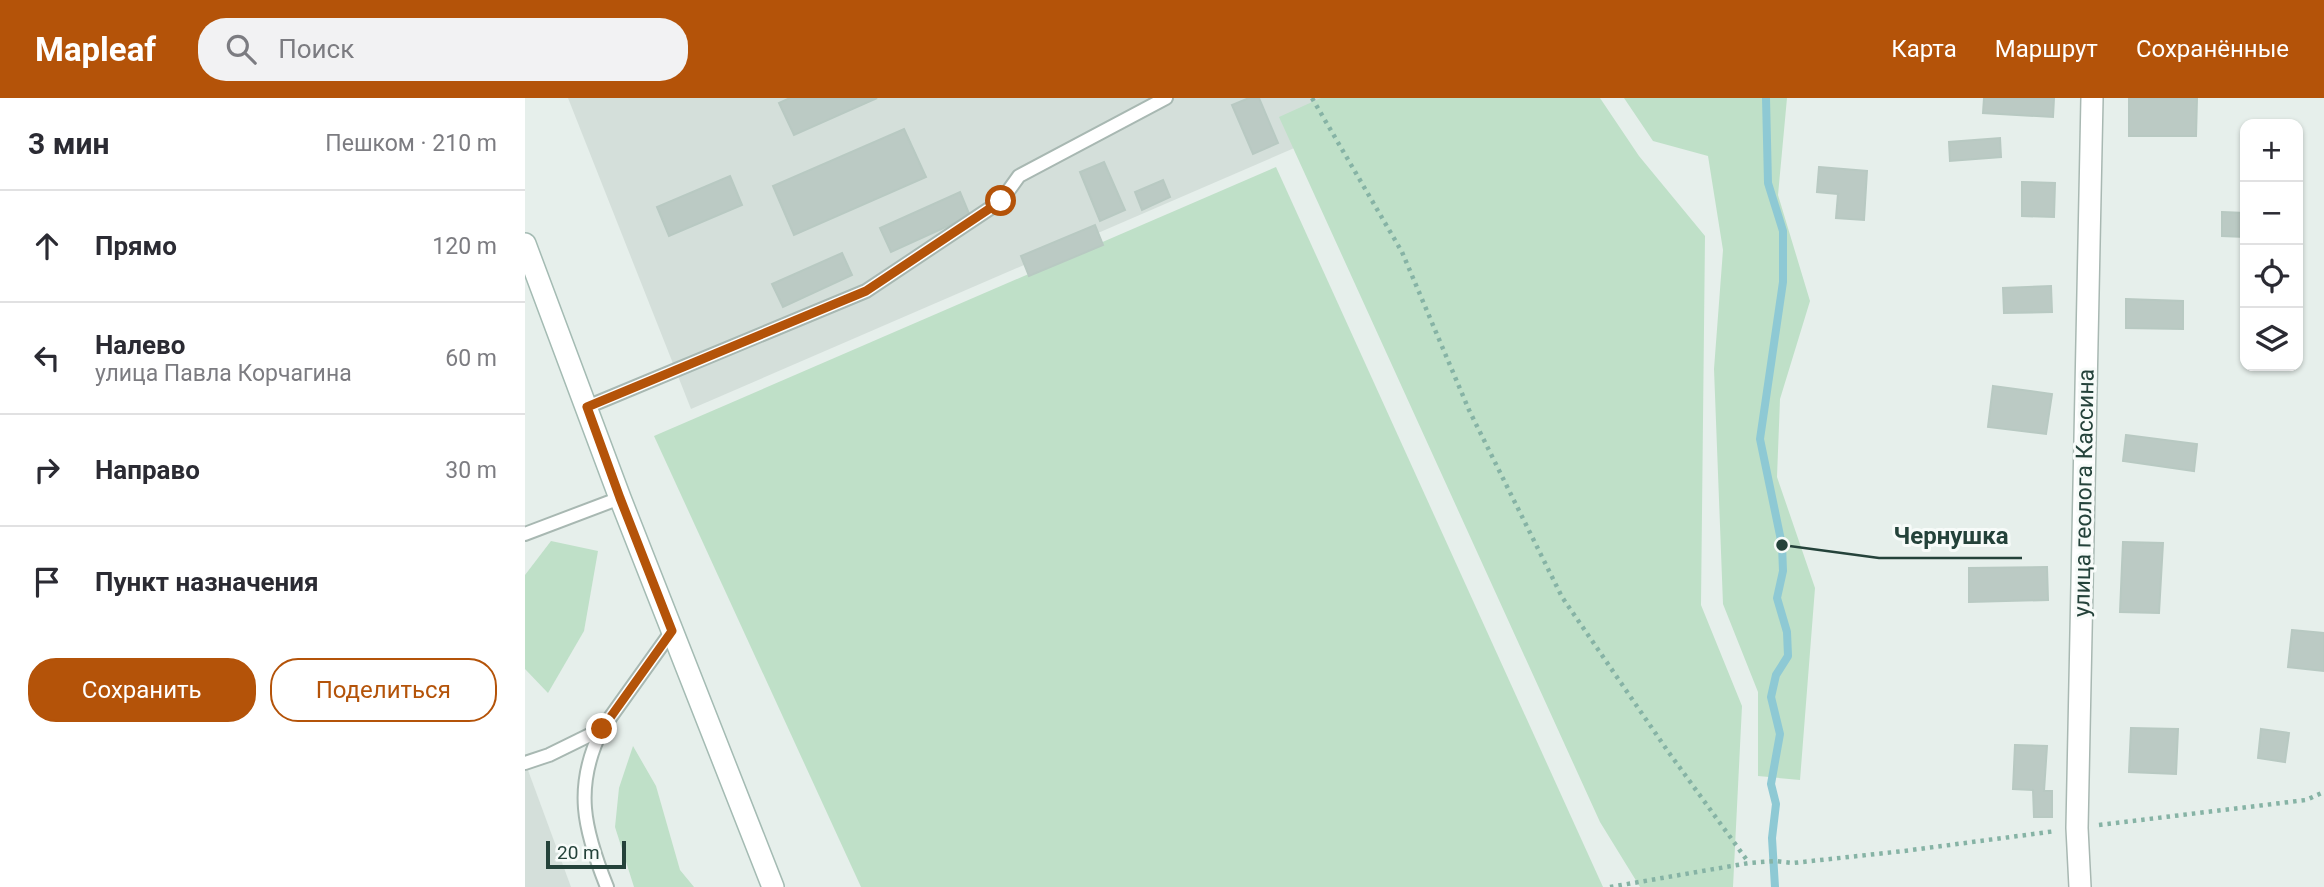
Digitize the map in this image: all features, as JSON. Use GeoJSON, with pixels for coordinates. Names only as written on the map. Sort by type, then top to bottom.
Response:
{"type":"FeatureCollection","features":[{"type":"Feature","properties":{"kind":"street","name":"улица геолога Кассина"},"geometry":{"type":"LineString","coordinates":[[2080,887],[2077,828],[2092,98]]}},
{"type":"Feature","properties":{"kind":"street"},"geometry":{"type":"LineString","coordinates":[[525,244],[620,498],[773,887]]}},
{"type":"Feature","properties":{"kind":"lane"},"geometry":{"type":"LineString","coordinates":[[587,407],[866,291],[1001,201],[1019,176],[1166,98]]}},
{"type":"Feature","properties":{"kind":"lane"},"geometry":{"type":"LineString","coordinates":[[525,534],[620,498]]}},
{"type":"Feature","properties":{"kind":"lane"},"geometry":{"type":"LineString","coordinates":[[607,887],[593,852],[584,803],[590,752],[602,729],[672,631]]}},
{"type":"Feature","properties":{"kind":"lane"},"geometry":{"type":"LineString","coordinates":[[525,763],[568,747],[602,729]]}},
{"type":"Feature","properties":{"kind":"path"},"geometry":{"type":"LineString","coordinates":[[1312,98],[1402,252],[1469,410],[1562,597],[1749,863]]}},
{"type":"Feature","properties":{"kind":"path"},"geometry":{"type":"LineString","coordinates":[[1610,887],[1749,863],[1775,860],[1793,863],[1904,851],[2307,800],[2324,792]]}},
{"type":"Feature","properties":{"kind":"shaded area"},"geometry":{"type":"Polygon","coordinates":[[[568,98],[1410,98],[691,409],[568,98]]]}},
{"type":"Feature","properties":{"kind":"shaded area"},"geometry":{"type":"Polygon","coordinates":[[[525,762],[571,887],[525,887],[525,762]]]}},
{"type":"Feature","properties":{"kind":"green space"},"geometry":{"type":"Polygon","coordinates":[[[1321,98],[1600,98],[1639,156],[1705,236],[1701,605],[1742,706],[1733,887],[1640,887],[1600,822],[1279,117],[1321,98]]]}},
{"type":"Feature","properties":{"kind":"green space"},"geometry":{"type":"Polygon","coordinates":[[[1624,98],[1787,98],[1778,195],[1810,301],[1780,399],[1777,477],[1815,588],[1800,780],[1758,776],[1758,692],[1723,604],[1714,369],[1723,250],[1708,156],[1653,141],[1624,98]]]}},
{"type":"Feature","properties":{"kind":"green space"},"geometry":{"type":"Polygon","coordinates":[[[1276,167],[1603,887],[861,887],[654,436],[1276,167]]]}},
{"type":"Feature","properties":{"kind":"green space"},"geometry":{"type":"Polygon","coordinates":[[[551,541],[598,551],[584,631],[548,693],[525,669],[525,575],[551,541]]]}},
{"type":"Feature","properties":{"kind":"green space"},"geometry":{"type":"Polygon","coordinates":[[[633,746],[656,786],[680,870],[694,887],[634,887],[615,827],[619,788],[633,746]]]}},
{"type":"Feature","properties":{"kind":"building"},"geometry":{"type":"Polygon","coordinates":[[[790,98],[877,98],[794,135],[779,103],[790,98]]]}},
{"type":"Feature","properties":{"kind":"building"},"geometry":{"type":"Polygon","coordinates":[[[1249,98],[1259,98],[1278,143],[1253,154],[1232,105],[1249,98]]]}},
{"type":"Feature","properties":{"kind":"building"},"geometry":{"type":"Polygon","coordinates":[[[1984,98],[2054,98],[2053,117],[1983,113],[1984,98]]]}},
{"type":"Feature","properties":{"kind":"building"},"geometry":{"type":"Polygon","coordinates":[[[2129,98],[2197,98],[2196,136],[2129,136],[2129,98]]]}},
{"type":"Feature","properties":{"kind":"building"},"geometry":{"type":"Polygon","coordinates":[[[904,129],[926,177],[794,235],[773,186],[904,129]]]}},
{"type":"Feature","properties":{"kind":"building"},"geometry":{"type":"Polygon","coordinates":[[[2000,138],[2001,157],[1950,161],[1949,142],[2000,138]]]}},
{"type":"Feature","properties":{"kind":"building"},"geometry":{"type":"Polygon","coordinates":[[[1104,162],[1125,210],[1100,221],[1080,172],[1104,162]]]}},
{"type":"Feature","properties":{"kind":"building"},"geometry":{"type":"Polygon","coordinates":[[[1819,167],[1867,171],[1864,220],[1836,218],[1838,194],[1817,192],[1819,167]]]}},
{"type":"Feature","properties":{"kind":"building"},"geometry":{"type":"Polygon","coordinates":[[[730,176],[742,205],[669,236],[657,207],[730,176]]]}},
{"type":"Feature","properties":{"kind":"building"},"geometry":{"type":"Polygon","coordinates":[[[1163,180],[1170,197],[1142,210],[1135,192],[1163,180]]]}},
{"type":"Feature","properties":{"kind":"building"},"geometry":{"type":"Polygon","coordinates":[[[2022,182],[2055,183],[2054,217],[2022,216],[2022,182]]]}},
{"type":"Feature","properties":{"kind":"building"},"geometry":{"type":"Polygon","coordinates":[[[960,192],[970,216],[891,252],[880,228],[960,192]]]}},
{"type":"Feature","properties":{"kind":"building"},"geometry":{"type":"Polygon","coordinates":[[[2222,212],[2240,213],[2240,237],[2222,236],[2222,212]]]}},
{"type":"Feature","properties":{"kind":"building"},"geometry":{"type":"Polygon","coordinates":[[[1095,225],[1103,245],[1029,276],[1021,256],[1095,225]]]}},
{"type":"Feature","properties":{"kind":"building"},"geometry":{"type":"Polygon","coordinates":[[[842,253],[852,275],[783,307],[772,284],[842,253]]]}},
{"type":"Feature","properties":{"kind":"building"},"geometry":{"type":"Polygon","coordinates":[[[2051,286],[2052,312],[2004,313],[2003,288],[2051,286]]]}},
{"type":"Feature","properties":{"kind":"building"},"geometry":{"type":"Polygon","coordinates":[[[2126,299],[2183,301],[2183,329],[2126,328],[2126,299]]]}},
{"type":"Feature","properties":{"kind":"building"},"geometry":{"type":"Polygon","coordinates":[[[1993,386],[2052,394],[2046,434],[1988,427],[1993,386]]]}},
{"type":"Feature","properties":{"kind":"building"},"geometry":{"type":"Polygon","coordinates":[[[2126,435],[2197,444],[2194,471],[2123,461],[2126,435]]]}},
{"type":"Feature","properties":{"kind":"building"},"geometry":{"type":"Polygon","coordinates":[[[2123,542],[2163,543],[2159,613],[2120,612],[2123,542]]]}},
{"type":"Feature","properties":{"kind":"building"},"geometry":{"type":"Polygon","coordinates":[[[2047,567],[2048,600],[1969,602],[1969,568],[2047,567]]]}},
{"type":"Feature","properties":{"kind":"building"},"geometry":{"type":"Polygon","coordinates":[[[2292,630],[2324,633],[2324,671],[2288,667],[2292,630]]]}},
{"type":"Feature","properties":{"kind":"building"},"geometry":{"type":"Polygon","coordinates":[[[2131,728],[2178,729],[2176,774],[2129,772],[2131,728]]]}},
{"type":"Feature","properties":{"kind":"building"},"geometry":{"type":"Polygon","coordinates":[[[2261,729],[2289,733],[2285,762],[2258,758],[2261,729]]]}},
{"type":"Feature","properties":{"kind":"building"},"geometry":{"type":"Polygon","coordinates":[[[2015,745],[2047,746],[2044,791],[2052,791],[2052,817],[2034,817],[2033,790],[2013,789],[2015,745]]]}},
{"type":"Feature","properties":{"kind":"waterway"},"geometry":{"type":"LineString","coordinates":[[1766,98],[1768,183],[1783,231],[1783,282],[1760,439],[1782,545],[1783,571],[1777,598],[1787,632],[1788,656],[1776,675],[1771,697],[1780,734],[1771,784],[1776,804],[1772,838],[1775,887]]}},
{"type":"Feature","properties":{"kind":"place","name":"Чернушка"},"geometry":{"type":"Point","coordinates":[1782,545]}},
{"type":"Feature","properties":{"kind":"route"},"geometry":{"type":"LineString","coordinates":[[602,729],[672,631],[587,407],[866,291],[1001,201]]}}]}
